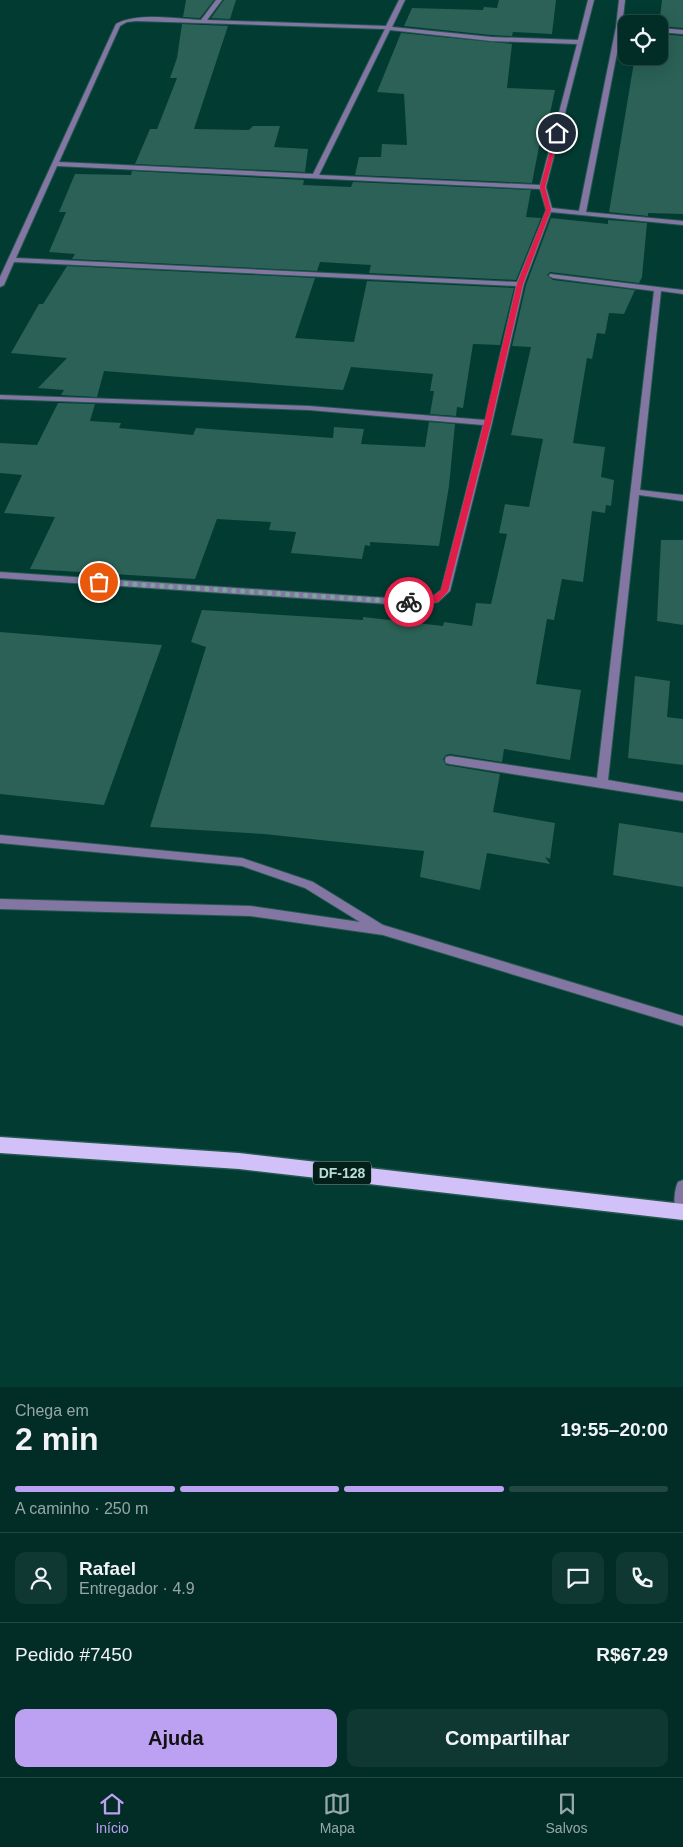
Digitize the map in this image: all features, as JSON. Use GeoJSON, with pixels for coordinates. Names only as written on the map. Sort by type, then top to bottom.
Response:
{"type":"FeatureCollection","features":[{"type":"Feature","properties":{"kind":"main road","name":"DF-128"},"geometry":{"type":"LineString","coordinates":[[0,1145],[239,1161],[682,1212]]}},
{"type":"Feature","properties":{"kind":"street"},"geometry":{"type":"LineString","coordinates":[[203,21],[219,0]]}},
{"type":"Feature","properties":{"kind":"street"},"geometry":{"type":"LineString","coordinates":[[315,177],[402,0]]}},
{"type":"Feature","properties":{"kind":"street"},"geometry":{"type":"LineString","coordinates":[[0,575],[418,603],[435,600],[444,591],[488,423],[520,284],[549,210],[543,187],[591,0]]}},
{"type":"Feature","properties":{"kind":"street"},"geometry":{"type":"LineString","coordinates":[[622,0],[623,15]]}},
{"type":"Feature","properties":{"kind":"street"},"geometry":{"type":"LineString","coordinates":[[0,286],[118,25],[125,21],[136,18],[389,28],[491,39],[581,42]]}},
{"type":"Feature","properties":{"kind":"street"},"geometry":{"type":"LineString","coordinates":[[668,31],[683,32]]}},
{"type":"Feature","properties":{"kind":"street"},"geometry":{"type":"LineString","coordinates":[[582,214],[618,50]]}},
{"type":"Feature","properties":{"kind":"street"},"geometry":{"type":"LineString","coordinates":[[54,164],[543,187]]}},
{"type":"Feature","properties":{"kind":"street"},"geometry":{"type":"LineString","coordinates":[[549,210],[683,223]]}},
{"type":"Feature","properties":{"kind":"street"},"geometry":{"type":"LineString","coordinates":[[12,260],[520,284]]}},
{"type":"Feature","properties":{"kind":"street"},"geometry":{"type":"LineString","coordinates":[[553,276],[683,292]]}},
{"type":"Feature","properties":{"kind":"street"},"geometry":{"type":"LineString","coordinates":[[602,783],[658,289]]}},
{"type":"Feature","properties":{"kind":"street"},"geometry":{"type":"LineString","coordinates":[[0,397],[309,408],[488,423]]}},
{"type":"Feature","properties":{"kind":"street"},"geometry":{"type":"LineString","coordinates":[[635,492],[683,498]]}},
{"type":"Feature","properties":{"kind":"street"},"geometry":{"type":"LineString","coordinates":[[450,760],[683,797]]}},
{"type":"Feature","properties":{"kind":"street"},"geometry":{"type":"LineString","coordinates":[[0,839],[242,862],[309,885],[383,930]]}},
{"type":"Feature","properties":{"kind":"street"},"geometry":{"type":"LineString","coordinates":[[0,904],[250,911],[383,930],[683,1021]]}},
{"type":"Feature","properties":{"kind":"street"},"geometry":{"type":"LineString","coordinates":[[682,1212],[683,1186]]}},
{"type":"Feature","properties":{"kind":"building"},"geometry":{"type":"Polygon","coordinates":[[[186,0],[214,0],[200,18],[183,17],[186,0]]]}},
{"type":"Feature","properties":{"kind":"building"},"geometry":{"type":"Polygon","coordinates":[[[224,0],[236,0],[230,19],[211,18],[224,0]]]}},
{"type":"Feature","properties":{"kind":"building"},"geometry":{"type":"Polygon","coordinates":[[[499,0],[556,0],[552,34],[513,32],[512,36],[491,35],[404,26],[412,8],[483,10],[484,7],[497,8],[499,0]]]}},
{"type":"Feature","properties":{"kind":"building"},"geometry":{"type":"Polygon","coordinates":[[[662,0],[683,0],[683,28],[668,27],[668,15],[660,15],[662,0]]]}},
{"type":"Feature","properties":{"kind":"building"},"geometry":{"type":"Polygon","coordinates":[[[182,24],[228,26],[194,129],[249,130],[253,126],[280,126],[274,147],[308,149],[305,172],[135,164],[150,129],[157,129],[177,78],[170,78],[177,58],[182,24]]]}},
{"type":"Feature","properties":{"kind":"building"},"geometry":{"type":"Polygon","coordinates":[[[401,33],[512,44],[507,88],[555,90],[549,118],[542,118],[542,131],[532,183],[355,175],[359,157],[381,157],[382,144],[407,145],[404,94],[377,92],[401,33]]]}},
{"type":"Feature","properties":{"kind":"building"},"geometry":{"type":"Polygon","coordinates":[[[668,35],[683,36],[683,214],[648,213],[648,216],[609,212],[634,65],[668,65],[668,35]]]}},
{"type":"Feature","properties":{"kind":"building"},"geometry":{"type":"Polygon","coordinates":[[[132,171],[304,180],[303,185],[351,187],[353,182],[531,190],[526,217],[541,218],[516,280],[369,273],[371,265],[320,262],[317,271],[72,259],[75,254],[49,252],[66,212],[59,212],[75,174],[131,175],[132,171]]]}},
{"type":"Feature","properties":{"kind":"building"},"geometry":{"type":"Polygon","coordinates":[[[551,218],[608,224],[608,220],[647,223],[642,277],[639,283],[550,272],[547,275],[553,280],[635,290],[624,314],[609,313],[605,334],[597,333],[592,359],[587,358],[573,443],[605,447],[601,477],[614,480],[611,506],[606,505],[605,513],[592,511],[583,582],[562,579],[554,620],[547,619],[536,684],[581,690],[570,760],[504,749],[502,762],[450,754],[446,755],[443,759],[446,765],[500,774],[493,812],[555,823],[550,859],[545,857],[550,864],[487,853],[480,890],[420,877],[424,851],[264,834],[150,827],[206,647],[191,642],[202,610],[363,620],[363,617],[443,626],[444,622],[472,626],[476,603],[491,604],[507,534],[499,533],[505,504],[529,507],[543,439],[511,435],[531,347],[512,346],[526,285],[551,218]]]}},
{"type":"Feature","properties":{"kind":"building"},"geometry":{"type":"Polygon","coordinates":[[[67,266],[315,278],[295,338],[354,342],[367,281],[514,288],[500,345],[473,344],[463,408],[457,407],[456,416],[430,414],[434,391],[430,391],[433,374],[351,367],[343,390],[104,371],[97,397],[61,395],[64,390],[38,388],[67,358],[11,353],[39,304],[43,304],[67,266]]]}},
{"type":"Feature","properties":{"kind":"building"},"geometry":{"type":"Polygon","coordinates":[[[58,403],[95,404],[90,421],[121,423],[119,428],[193,435],[196,428],[333,438],[334,427],[364,429],[361,444],[425,447],[429,422],[455,424],[449,486],[439,546],[370,542],[370,546],[365,545],[362,559],[291,553],[296,532],[269,530],[271,522],[217,519],[195,579],[30,569],[55,517],[4,513],[22,475],[0,473],[0,443],[37,445],[58,403]]]}},
{"type":"Feature","properties":{"kind":"building"},"geometry":{"type":"Polygon","coordinates":[[[661,540],[683,540],[683,625],[657,621],[661,540]]]}},
{"type":"Feature","properties":{"kind":"building"},"geometry":{"type":"Polygon","coordinates":[[[0,632],[162,645],[104,805],[0,794],[0,632]]]}},
{"type":"Feature","properties":{"kind":"building"},"geometry":{"type":"Polygon","coordinates":[[[635,676],[670,681],[667,717],[683,719],[683,765],[628,758],[635,676]]]}},
{"type":"Feature","properties":{"kind":"building"},"geometry":{"type":"Polygon","coordinates":[[[619,823],[683,833],[683,887],[613,875],[619,823]]]}},
{"type":"Feature","properties":{"kind":"way so far"},"geometry":{"type":"LineString","coordinates":[[99,582],[409,602]]}},
{"type":"Feature","properties":{"kind":"route"},"geometry":{"type":"LineString","coordinates":[[409,602],[418,603],[435,600],[444,591],[488,423],[520,284],[549,210],[543,187],[557,133]]}}]}
